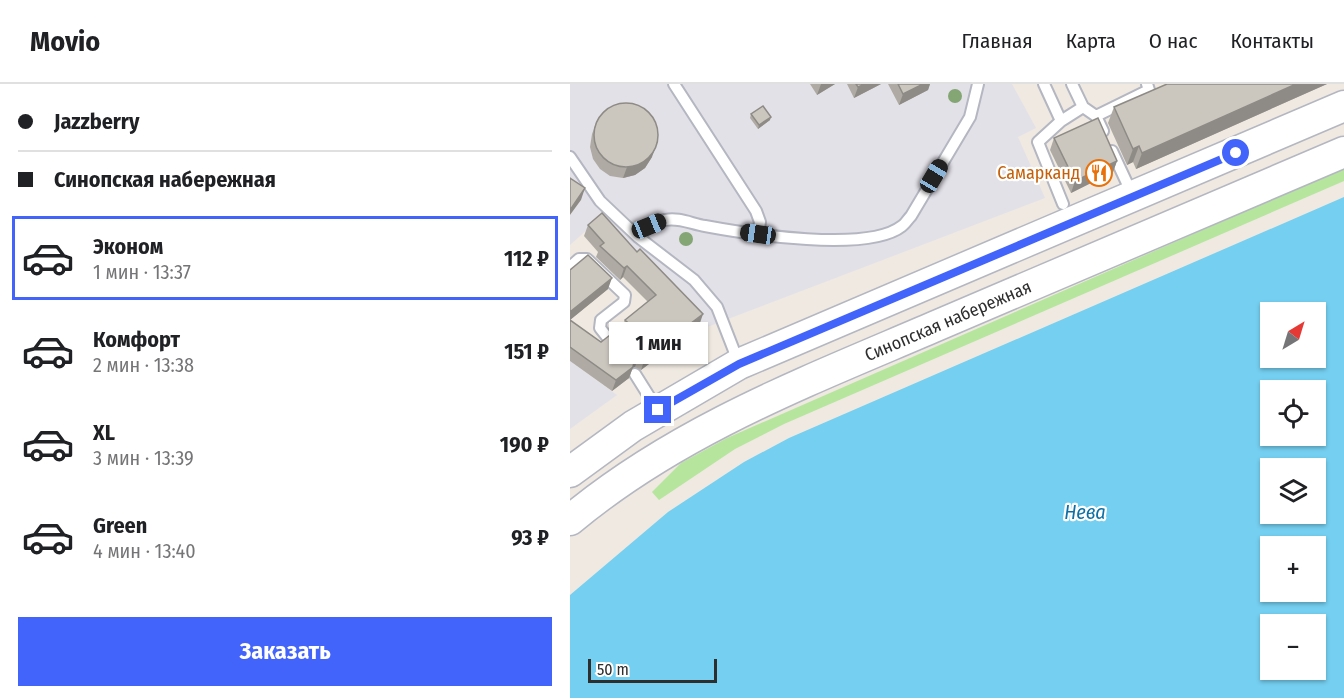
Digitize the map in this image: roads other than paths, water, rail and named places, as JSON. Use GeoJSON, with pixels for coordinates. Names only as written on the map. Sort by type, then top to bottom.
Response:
{"type":"FeatureCollection","features":[{"type":"Feature","properties":{"kind":"main road"},"geometry":{"type":"LineString","coordinates":[[570,472],[658,410],[739,364],[1344,106]]}},
{"type":"Feature","properties":{"kind":"main road","name":"Синопская набережная"},"geometry":{"type":"LineString","coordinates":[[570,520],[636,470],[718,422],[771,397],[1344,152]]}},
{"type":"Feature","properties":{"kind":"lane"},"geometry":{"type":"LineString","coordinates":[[674,84],[756,211],[760,222],[758,234]]}},
{"type":"Feature","properties":{"kind":"lane"},"geometry":{"type":"LineString","coordinates":[[638,237],[649,226],[665,219],[685,220],[703,226],[758,234],[840,241],[888,233],[902,226],[970,117],[978,84]]}},
{"type":"Feature","properties":{"kind":"lane"},"geometry":{"type":"LineString","coordinates":[[1044,84],[1061,121]]}},
{"type":"Feature","properties":{"kind":"lane"},"geometry":{"type":"LineString","coordinates":[[1072,84],[1083,107],[1096,116],[1133,197]]}},
{"type":"Feature","properties":{"kind":"lane"},"geometry":{"type":"LineString","coordinates":[[1096,116],[1149,90],[1148,84]]}},
{"type":"Feature","properties":{"kind":"lane"},"geometry":{"type":"LineString","coordinates":[[1063,204],[1038,142],[1061,121],[1083,107]]}},
{"type":"Feature","properties":{"kind":"lane"},"geometry":{"type":"LineString","coordinates":[[570,158],[600,201],[638,237],[694,280],[717,307],[739,364]]}},
{"type":"Feature","properties":{"kind":"lane"},"geometry":{"type":"LineString","coordinates":[[570,267],[579,259],[587,259],[625,295],[624,302],[601,320],[600,328],[611,342]]}},
{"type":"Feature","properties":{"kind":"lane"},"geometry":{"type":"LineString","coordinates":[[635,374],[658,410]]}},
{"type":"Feature","properties":{"kind":"water","name":"Нева"},"geometry":{"type":"Polygon","coordinates":[[[1344,197],[1344,698],[570,698],[570,595],[668,512],[744,462],[789,438],[1344,197]]]}},
{"type":"Feature","properties":{"kind":"place","name":"Самарканд"},"geometry":{"type":"Point","coordinates":[1099,173]}}]}
